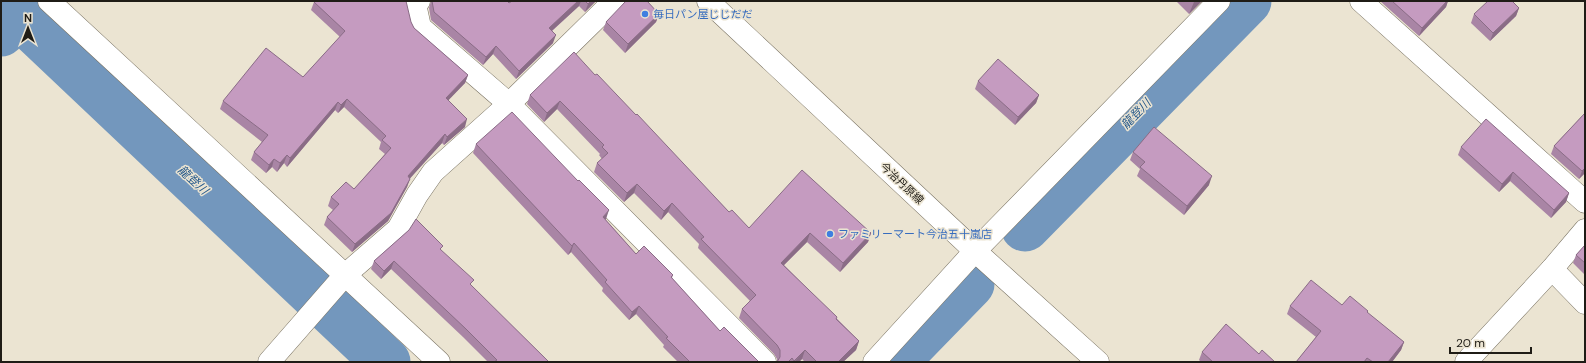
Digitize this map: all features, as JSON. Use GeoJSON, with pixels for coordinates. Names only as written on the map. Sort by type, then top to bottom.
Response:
{"type":"FeatureCollection","features":[{"type":"Feature","properties":{"kind":"street"},"geometry":{"type":"LineString","coordinates":[[49,1],[344,276],[439,362]]}},
{"type":"Feature","properties":{"kind":"street"},"geometry":{"type":"LineString","coordinates":[[419,1],[415,4],[420,27],[509,104],[765,362]]}},
{"type":"Feature","properties":{"kind":"street"},"geometry":{"type":"LineString","coordinates":[[269,362],[344,276],[398,229],[417,195],[433,172],[509,104],[614,1]]}},
{"type":"Feature","properties":{"kind":"street","name":"今治丹原線"},"geometry":{"type":"LineString","coordinates":[[708,1],[975,251],[1098,362]]}},
{"type":"Feature","properties":{"kind":"street"},"geometry":{"type":"LineString","coordinates":[[875,362],[975,251],[1219,1]]}},
{"type":"Feature","properties":{"kind":"street"},"geometry":{"type":"LineString","coordinates":[[1361,1],[1585,202]]}},
{"type":"Feature","properties":{"kind":"street"},"geometry":{"type":"LineString","coordinates":[[1466,362],[1552,269],[1585,230]]}},
{"type":"Feature","properties":{"kind":"street"},"geometry":{"type":"LineString","coordinates":[[1552,269],[1585,304]]}},
{"type":"Feature","properties":{"kind":"building"},"geometry":{"type":"Polygon","coordinates":[[[406,1],[414,28],[468,75],[446,98],[467,119],[447,137],[445,134],[408,176],[410,179],[391,213],[355,244],[327,217],[339,204],[331,197],[346,182],[354,189],[391,148],[382,140],[386,136],[347,99],[341,105],[338,102],[290,158],[287,155],[280,163],[274,159],[269,165],[254,152],[268,135],[223,101],[266,48],[303,77],[345,31],[314,2],[406,1]]]}},
{"type":"Feature","properties":{"kind":"building"},"geometry":{"type":"Polygon","coordinates":[[[432,1],[507,1],[509,3],[512,1],[578,1],[549,28],[556,35],[519,71],[496,46],[486,57],[434,12],[432,1]]]}},
{"type":"Feature","properties":{"kind":"building"},"geometry":{"type":"Polygon","coordinates":[[[626,1],[647,1],[659,14],[628,44],[606,22],[626,1]]]}},
{"type":"Feature","properties":{"kind":"building"},"geometry":{"type":"Polygon","coordinates":[[[1392,1],[1447,1],[1422,28],[1392,1]]]}},
{"type":"Feature","properties":{"kind":"building"},"geometry":{"type":"Polygon","coordinates":[[[1488,1],[1512,1],[1519,8],[1493,33],[1474,14],[1488,1]]]}},
{"type":"Feature","properties":{"kind":"building"},"geometry":{"type":"Polygon","coordinates":[[[574,52],[595,75],[597,74],[636,115],[637,114],[729,212],[732,210],[749,228],[802,170],[871,233],[843,263],[810,233],[781,263],[837,317],[836,319],[859,341],[838,362],[817,362],[805,350],[794,361],[792,358],[788,362],[777,362],[780,357],[780,350],[777,345],[742,309],[756,295],[701,239],[704,237],[672,203],[664,211],[637,184],[627,193],[597,163],[608,153],[602,147],[604,145],[560,101],[547,113],[530,95],[574,52]]]}},
{"type":"Feature","properties":{"kind":"building"},"geometry":{"type":"Polygon","coordinates":[[[998,59],[1039,95],[1018,117],[978,81],[998,59]]]}},
{"type":"Feature","properties":{"kind":"building"},"geometry":{"type":"Polygon","coordinates":[[[512,112],[578,181],[579,180],[609,210],[603,217],[636,254],[644,246],[673,275],[671,277],[720,331],[724,327],[759,362],[690,362],[666,338],[668,337],[639,306],[632,312],[605,282],[607,280],[574,243],[572,246],[476,144],[512,112]]]}},
{"type":"Feature","properties":{"kind":"building"},"geometry":{"type":"Polygon","coordinates":[[[1585,113],[1585,168],[1582,171],[1554,146],[1585,113]]]}},
{"type":"Feature","properties":{"kind":"building"},"geometry":{"type":"Polygon","coordinates":[[[1486,119],[1569,193],[1554,210],[1513,172],[1502,184],[1461,147],[1486,119]]]}},
{"type":"Feature","properties":{"kind":"building"},"geometry":{"type":"Polygon","coordinates":[[[1154,127],[1212,176],[1187,206],[1140,167],[1145,162],[1133,152],[1154,127]]]}},
{"type":"Feature","properties":{"kind":"building"},"geometry":{"type":"Polygon","coordinates":[[[416,219],[443,246],[440,249],[474,280],[470,284],[549,362],[494,362],[497,360],[394,261],[384,271],[374,261],[409,230],[416,219]]]}},
{"type":"Feature","properties":{"kind":"building"},"geometry":{"type":"Polygon","coordinates":[[[1585,245],[1585,263],[1576,255],[1585,245]]]}},
{"type":"Feature","properties":{"kind":"building"},"geometry":{"type":"Polygon","coordinates":[[[1311,280],[1342,305],[1350,296],[1404,342],[1388,362],[1373,362],[1367,358],[1364,362],[1296,362],[1321,331],[1290,306],[1311,280]]]}},
{"type":"Feature","properties":{"kind":"building"},"geometry":{"type":"Polygon","coordinates":[[[1226,324],[1259,354],[1262,350],[1275,362],[1213,362],[1202,352],[1226,324]]]}},
{"type":"Feature","properties":{"kind":"waterway","name":"龍登川"},"geometry":{"type":"LineString","coordinates":[[1025,227],[1247,1]]}},
{"type":"Feature","properties":{"kind":"waterway","name":"龍登川"},"geometry":{"type":"LineString","coordinates":[[1,32],[19,15],[386,362]]}},
{"type":"Feature","properties":{"kind":"waterway","name":"龍登川"},"geometry":{"type":"LineString","coordinates":[[894,362],[970,284]]}},
{"type":"Feature","properties":{"kind":"place","name":"毎日パン屋じじだだ"},"geometry":{"type":"Point","coordinates":[645,14]}},
{"type":"Feature","properties":{"kind":"place","name":"ファミリーマート今治五十嵐店"},"geometry":{"type":"Point","coordinates":[830,234]}}]}
